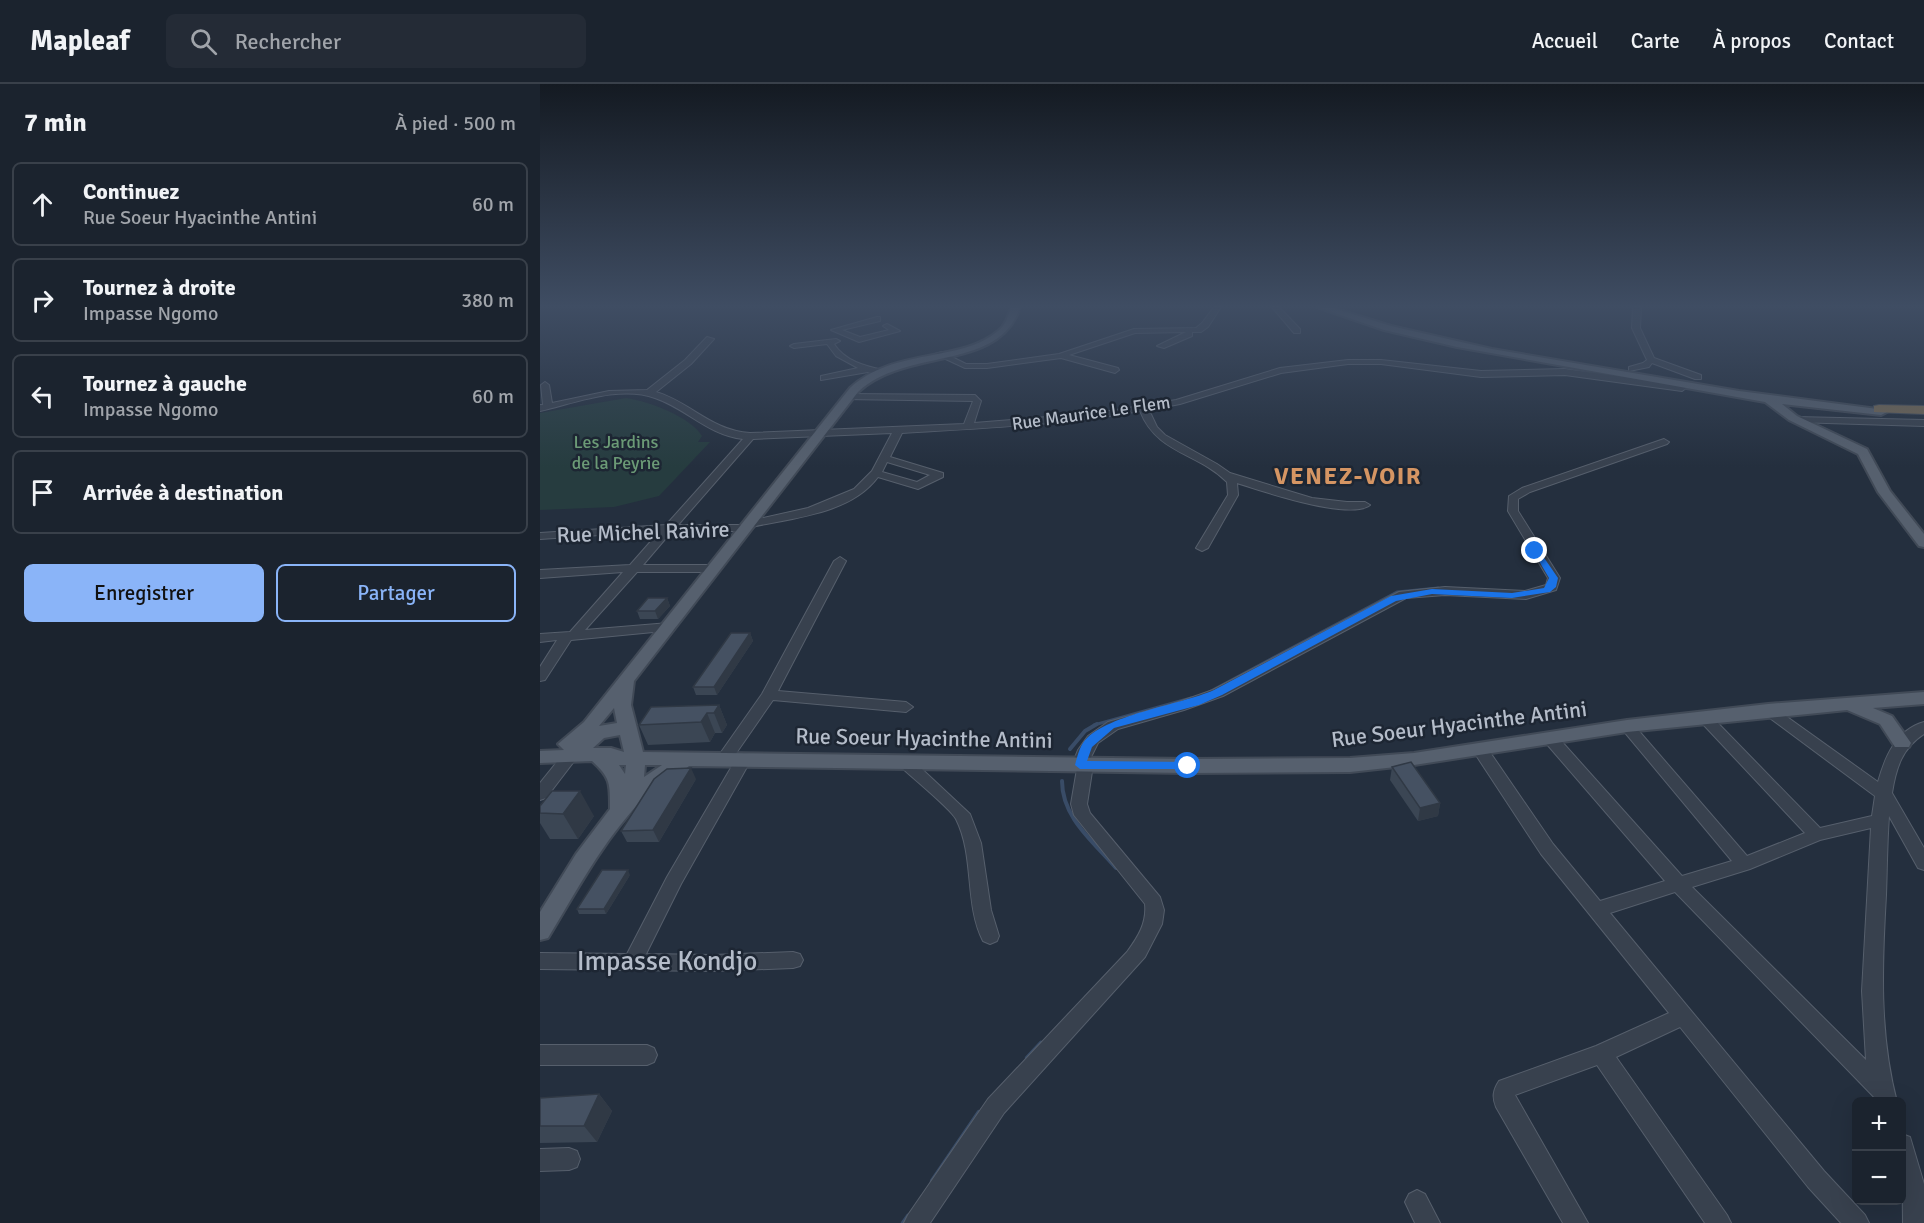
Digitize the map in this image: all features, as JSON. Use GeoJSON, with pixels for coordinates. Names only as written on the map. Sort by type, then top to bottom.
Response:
{"type":"FeatureCollection","features":[{"type":"Feature","properties":{"kind":"highway"},"geometry":{"type":"LineString","coordinates":[[1880,410],[1924,411]]}},
{"type":"Feature","properties":{"kind":"main road"},"geometry":{"type":"LineString","coordinates":[[586,745],[620,686],[629,678],[848,397],[862,383],[880,372],[919,360]]}},
{"type":"Feature","properties":{"kind":"main road"},"geometry":{"type":"LineString","coordinates":[[1556,360],[1827,406],[1880,410]]}},
{"type":"Feature","properties":{"kind":"main road"},"geometry":{"type":"LineString","coordinates":[[1562,360],[1658,378],[1682,388],[1730,398],[1795,419],[1863,452],[1884,492],[1924,543]]}},
{"type":"Feature","properties":{"kind":"main road"},"geometry":{"type":"LineString","coordinates":[[1599,366],[1698,377],[1765,396],[1880,410]]}},
{"type":"Feature","properties":{"kind":"main road"},"geometry":{"type":"LineString","coordinates":[[1604,378],[1658,378],[1685,375]]}},
{"type":"Feature","properties":{"kind":"main road"},"geometry":{"type":"LineString","coordinates":[[1730,398],[1765,396],[1795,419]]}},
{"type":"Feature","properties":{"kind":"main road"},"geometry":{"type":"LineString","coordinates":[[627,802],[631,743],[622,699],[629,678]]}},
{"type":"Feature","properties":{"kind":"main road","name":"Rue Soeur Hyacinthe Antini"},"geometry":{"type":"LineString","coordinates":[[631,743],[683,759],[1083,765],[1350,765],[1480,749],[1627,726],[1768,710],[1924,698]]}},
{"type":"Feature","properties":{"kind":"main road"},"geometry":{"type":"LineString","coordinates":[[1847,704],[1880,717],[1890,724],[1902,743]]}},
{"type":"Feature","properties":{"kind":"main road"},"geometry":{"type":"LineString","coordinates":[[540,757],[586,745],[615,729],[631,743]]}},
{"type":"Feature","properties":{"kind":"main road"},"geometry":{"type":"LineString","coordinates":[[540,752],[586,745],[631,743]]}},
{"type":"Feature","properties":{"kind":"main road"},"geometry":{"type":"LineString","coordinates":[[586,745],[612,767],[618,776],[627,802]]}},
{"type":"Feature","properties":{"kind":"main road"},"geometry":{"type":"LineString","coordinates":[[540,931],[627,802],[655,777],[683,759]]}},
{"type":"Feature","properties":{"kind":"street"},"geometry":{"type":"LineString","coordinates":[[545,385],[544,407],[611,394],[649,393],[690,360]]}},
{"type":"Feature","properties":{"kind":"street"},"geometry":{"type":"LineString","coordinates":[[850,360],[880,372]]}},
{"type":"Feature","properties":{"kind":"street"},"geometry":{"type":"LineString","coordinates":[[954,360],[971,367],[1026,360]]}},
{"type":"Feature","properties":{"kind":"street"},"geometry":{"type":"LineString","coordinates":[[1076,360],[1115,370]]}},
{"type":"Feature","properties":{"kind":"street"},"geometry":{"type":"LineString","coordinates":[[1632,369],[1647,365],[1651,360]]}},
{"type":"Feature","properties":{"kind":"street"},"geometry":{"type":"LineString","coordinates":[[1651,360],[1698,377]]}},
{"type":"Feature","properties":{"kind":"street","name":"Rue Maurice Le Flem"},"geometry":{"type":"LineString","coordinates":[[649,393],[717,430],[751,436],[818,435],[1044,422],[1144,409],[1177,402],[1280,371],[1348,362],[1381,362],[1468,374],[1551,371],[1682,388]]}},
{"type":"Feature","properties":{"kind":"street"},"geometry":{"type":"LineString","coordinates":[[824,378],[868,369]]}},
{"type":"Feature","properties":{"kind":"street"},"geometry":{"type":"LineString","coordinates":[[848,397],[976,399],[968,427]]}},
{"type":"Feature","properties":{"kind":"street"},"geometry":{"type":"LineString","coordinates":[[1144,409],[1158,433],[1228,476],[1314,504],[1336,507],[1365,505]]}},
{"type":"Feature","properties":{"kind":"street"},"geometry":{"type":"LineString","coordinates":[[1795,419],[1924,423]]}},
{"type":"Feature","properties":{"kind":"street"},"geometry":{"type":"LineString","coordinates":[[882,458],[912,465],[939,475],[918,486],[875,473],[882,458],[898,430]]}},
{"type":"Feature","properties":{"kind":"street"},"geometry":{"type":"LineString","coordinates":[[540,677],[570,636],[751,436]]}},
{"type":"Feature","properties":{"kind":"street"},"geometry":{"type":"LineString","coordinates":[[916,1223],[996,1106],[1134,958],[1150,933],[1156,912],[1154,902],[1082,815],[1079,804],[1087,745],[1110,726],[1196,702],[1218,693],[1394,598],[1432,592],[1512,596],[1547,590],[1552,587],[1554,578],[1535,551],[1513,512],[1513,498],[1526,490],[1664,442]]}},
{"type":"Feature","properties":{"kind":"street","name":"Rue Michel Raivire"},"geometry":{"type":"LineString","coordinates":[[540,536],[668,528],[748,526],[848,496],[863,488],[875,473]]}},
{"type":"Feature","properties":{"kind":"street"},"geometry":{"type":"LineString","coordinates":[[1203,548],[1233,495],[1234,487],[1228,476]]}},
{"type":"Feature","properties":{"kind":"street"},"geometry":{"type":"LineString","coordinates":[[633,962],[735,758],[840,561]]}},
{"type":"Feature","properties":{"kind":"street"},"geometry":{"type":"LineString","coordinates":[[540,574],[633,568],[714,569]]}},
{"type":"Feature","properties":{"kind":"street"},"geometry":{"type":"LineString","coordinates":[[540,638],[669,627]]}},
{"type":"Feature","properties":{"kind":"street"},"geometry":{"type":"LineString","coordinates":[[769,695],[906,707]]}},
{"type":"Feature","properties":{"kind":"street"},"geometry":{"type":"LineString","coordinates":[[1768,710],[1884,794],[1924,863]]}},
{"type":"Feature","properties":{"kind":"street"},"geometry":{"type":"LineString","coordinates":[[1705,718],[1817,835]]}},
{"type":"Feature","properties":{"kind":"street"},"geometry":{"type":"LineString","coordinates":[[1627,726],[1744,864]]}},
{"type":"Feature","properties":{"kind":"street"},"geometry":{"type":"LineString","coordinates":[[1885,1096],[1877,1062],[1872,1006],[1879,820],[1890,767],[1902,743],[1924,727]]}},
{"type":"Feature","properties":{"kind":"street"},"geometry":{"type":"LineString","coordinates":[[1550,738],[1680,886],[1885,1096]]}},
{"type":"Feature","properties":{"kind":"street"},"geometry":{"type":"LineString","coordinates":[[540,794],[586,745]]}},
{"type":"Feature","properties":{"kind":"street"},"geometry":{"type":"LineString","coordinates":[[1480,749],[1547,849],[1816,1179],[1857,1223]]}},
{"type":"Feature","properties":{"kind":"street"},"geometry":{"type":"LineString","coordinates":[[904,761],[962,814],[973,843],[982,910],[990,936]]}},
{"type":"Feature","properties":{"kind":"street"},"geometry":{"type":"LineString","coordinates":[[1598,909],[1680,886],[1817,835],[1879,820]]}},
{"type":"Feature","properties":{"kind":"street","name":"Impasse Kondjo"},"geometry":{"type":"LineString","coordinates":[[540,961],[753,963],[794,960]]}},
{"type":"Feature","properties":{"kind":"street"},"geometry":{"type":"LineString","coordinates":[[1576,1223],[1504,1100],[1504,1092],[1507,1088],[1601,1054],[1684,1016]]}},
{"type":"Feature","properties":{"kind":"street"},"geometry":{"type":"LineString","coordinates":[[1601,1054],[1719,1223]]}},
{"type":"Feature","properties":{"kind":"street"},"geometry":{"type":"LineString","coordinates":[[540,1055],[647,1055]]}},
{"type":"Feature","properties":{"kind":"street"},"geometry":{"type":"LineString","coordinates":[[1904,1151],[1912,1184],[1915,1223]]}},
{"type":"Feature","properties":{"kind":"street"},"geometry":{"type":"LineString","coordinates":[[540,1160],[569,1159]]}},
{"type":"Feature","properties":{"kind":"street"},"geometry":{"type":"LineString","coordinates":[[1417,1202],[1428,1223]]}},
{"type":"Feature","properties":{"kind":"green space","name":"Les Jardins de la Peyrie"},"geometry":{"type":"Polygon","coordinates":[[[626,398],[657,406],[679,416],[689,422],[702,436],[698,442],[710,442],[659,496],[614,507],[540,510],[540,413],[626,398]]]}},
{"type":"Feature","properties":{"kind":"building"},"geometry":{"type":"Polygon","coordinates":[[[648,598],[667,598],[655,611],[637,611],[648,598]]]}},
{"type":"Feature","properties":{"kind":"building"},"geometry":{"type":"Polygon","coordinates":[[[731,633],[750,633],[714,687],[693,687],[731,633]]]}},
{"type":"Feature","properties":{"kind":"building"},"geometry":{"type":"Polygon","coordinates":[[[719,705],[714,713],[707,713],[701,722],[639,725],[651,707],[719,705]]]}},
{"type":"Feature","properties":{"kind":"building"},"geometry":{"type":"Polygon","coordinates":[[[1411,762],[1440,803],[1420,808],[1392,767],[1411,762]]]}},
{"type":"Feature","properties":{"kind":"building"},"geometry":{"type":"Polygon","coordinates":[[[691,768],[653,830],[621,831],[654,779],[667,769],[691,768]]]}},
{"type":"Feature","properties":{"kind":"building"},"geometry":{"type":"Polygon","coordinates":[[[552,791],[580,791],[563,814],[540,813],[540,806],[552,791]]]}},
{"type":"Feature","properties":{"kind":"building"},"geometry":{"type":"Polygon","coordinates":[[[602,870],[628,870],[604,909],[577,909],[602,870]]]}},
{"type":"Feature","properties":{"kind":"building"},"geometry":{"type":"Polygon","coordinates":[[[599,1094],[584,1126],[540,1126],[540,1098],[599,1094]]]}},
{"type":"Feature","properties":{"kind":"waterway"},"geometry":{"type":"LineString","coordinates":[[1209,692],[1397,592],[1438,588]]}},
{"type":"Feature","properties":{"kind":"waterway"},"geometry":{"type":"LineString","coordinates":[[1096,724],[1191,698]]}},
{"type":"Feature","properties":{"kind":"waterway"},"geometry":{"type":"LineString","coordinates":[[1070,749],[1085,731],[1096,724]]}},
{"type":"Feature","properties":{"kind":"waterway"},"geometry":{"type":"LineString","coordinates":[[1062,781],[1063,794],[1073,818],[1116,868]]}},
{"type":"Feature","properties":{"kind":"waterway"},"geometry":{"type":"LineString","coordinates":[[1027,1058],[1041,1043]]}},
{"type":"Feature","properties":{"kind":"waterway"},"geometry":{"type":"LineString","coordinates":[[932,1181],[979,1112]]}},
{"type":"Feature","properties":{"kind":"waterway"},"geometry":{"type":"LineString","coordinates":[[903,1223],[908,1216]]}},
{"type":"Feature","properties":{"kind":"district","name":"VENEZ-VOIR"},"geometry":{"type":"Point","coordinates":[1348,476]}},
{"type":"Feature","properties":{"kind":"route"},"geometry":{"type":"LineString","coordinates":[[1188,766],[1080,765],[1087,745],[1101,731],[1110,726],[1196,702],[1218,693],[1394,598],[1417,593],[1445,591],[1512,596],[1537,594],[1547,590],[1552,587],[1554,578],[1535,551]]}}]}
